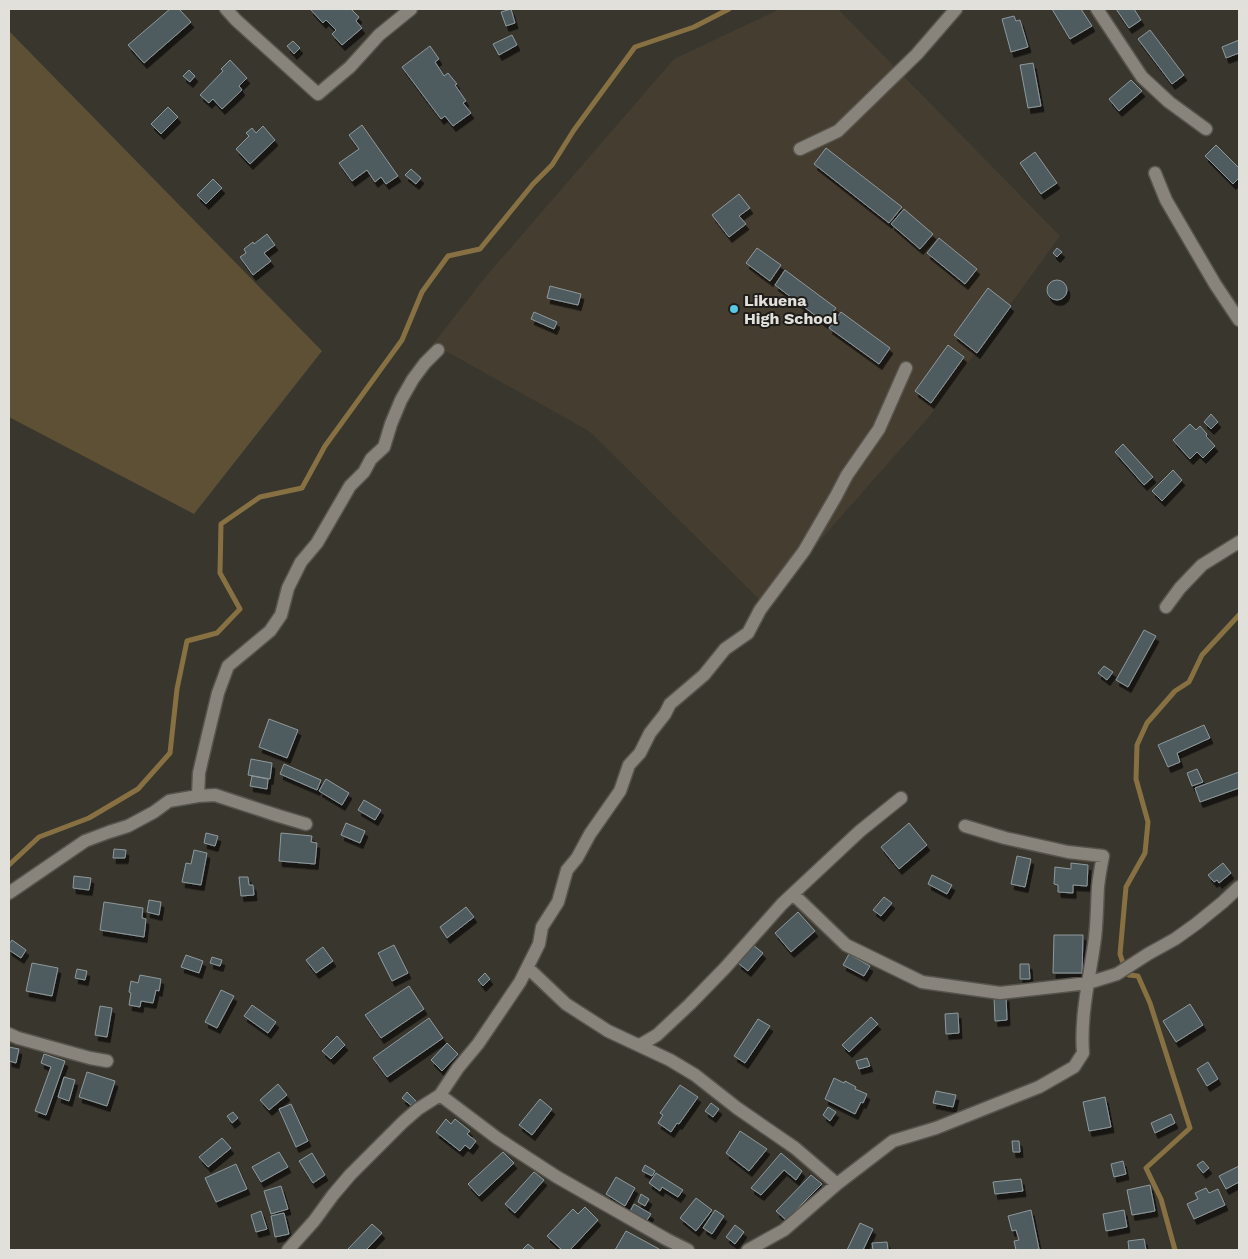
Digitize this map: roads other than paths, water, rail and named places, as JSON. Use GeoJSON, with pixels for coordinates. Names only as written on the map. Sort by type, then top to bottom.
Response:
{"type":"FeatureCollection","features":[{"type":"Feature","properties":{"kind":"street"},"geometry":{"type":"LineString","coordinates":[[226,9],[318,94],[350,67],[379,35],[411,9]]}},
{"type":"Feature","properties":{"kind":"street"},"geometry":{"type":"LineString","coordinates":[[800,149],[838,131],[917,54],[956,9]]}},
{"type":"Feature","properties":{"kind":"street"},"geometry":{"type":"LineString","coordinates":[[1098,9],[1142,77],[1169,102],[1206,129]]}},
{"type":"Feature","properties":{"kind":"street"},"geometry":{"type":"LineString","coordinates":[[1155,173],[1166,200],[1215,284],[1239,320]]}},
{"type":"Feature","properties":{"kind":"street"},"geometry":{"type":"LineString","coordinates":[[198,796],[199,774],[206,743],[218,693],[228,666],[270,632],[281,615],[288,588],[301,562],[317,542],[350,486],[364,472],[371,459],[384,447],[401,400],[413,379],[438,350]]}},
{"type":"Feature","properties":{"kind":"street"},"geometry":{"type":"LineString","coordinates":[[288,1250],[314,1221],[350,1175],[403,1122],[418,1109],[440,1095],[458,1068],[478,1044],[528,968],[539,944],[542,928],[558,902],[567,870],[577,858],[590,834],[620,791],[629,765],[640,753],[650,733],[665,714],[670,704],[704,675],[725,649],[748,633],[760,610],[804,551],[847,474],[879,429],[906,368]]}},
{"type":"Feature","properties":{"kind":"street"},"geometry":{"type":"LineString","coordinates":[[1166,608],[1180,588],[1202,565],[1239,542]]}},
{"type":"Feature","properties":{"kind":"street"},"geometry":{"type":"LineString","coordinates":[[9,893],[86,842],[108,832],[128,826],[154,812],[169,801],[215,795],[306,824]]}},
{"type":"Feature","properties":{"kind":"street"},"geometry":{"type":"LineString","coordinates":[[640,1045],[657,1035],[690,1004],[782,904],[860,831],[901,798]]}},
{"type":"Feature","properties":{"kind":"street"},"geometry":{"type":"LineString","coordinates":[[748,1250],[784,1230],[836,1184],[893,1141],[936,1128],[1039,1087],[1074,1067],[1084,1053],[1082,1036],[1096,935],[1098,886],[1103,856],[1068,852],[1005,838],[965,826]]}},
{"type":"Feature","properties":{"kind":"street"},"geometry":{"type":"LineString","coordinates":[[793,894],[846,945],[922,982],[1000,993],[1088,983],[1117,974],[1175,939],[1196,924],[1239,887]]}},
{"type":"Feature","properties":{"kind":"street"},"geometry":{"type":"LineString","coordinates":[[528,968],[566,1004],[608,1031],[640,1045],[695,1075],[736,1108],[795,1148],[836,1184]]}},
{"type":"Feature","properties":{"kind":"street"},"geometry":{"type":"LineString","coordinates":[[9,1034],[90,1058],[107,1061]]}},
{"type":"Feature","properties":{"kind":"street"},"geometry":{"type":"LineString","coordinates":[[440,1095],[497,1138],[557,1177],[688,1250]]}},
{"type":"Feature","properties":{"kind":"waterway"},"geometry":{"type":"LineString","coordinates":[[9,865],[39,837],[89,818],[138,789],[170,753],[177,689],[187,641],[217,633],[240,609],[220,573],[221,524],[260,497],[302,488],[325,446],[402,340],[422,292],[448,256],[480,249],[533,184],[552,165],[574,130],[635,47],[694,27],[729,9]]}},
{"type":"Feature","properties":{"kind":"waterway"},"geometry":{"type":"LineString","coordinates":[[1175,1250],[1161,1199],[1146,1168],[1190,1128],[1150,1003],[1138,976],[1129,975],[1120,954],[1126,887],[1145,853],[1148,822],[1136,779],[1137,745],[1147,723],[1175,691],[1189,682],[1202,655],[1239,615]]}},
{"type":"Feature","properties":{"kind":"place","name":"Likuena High School"},"geometry":{"type":"Point","coordinates":[734,309]}}]}
